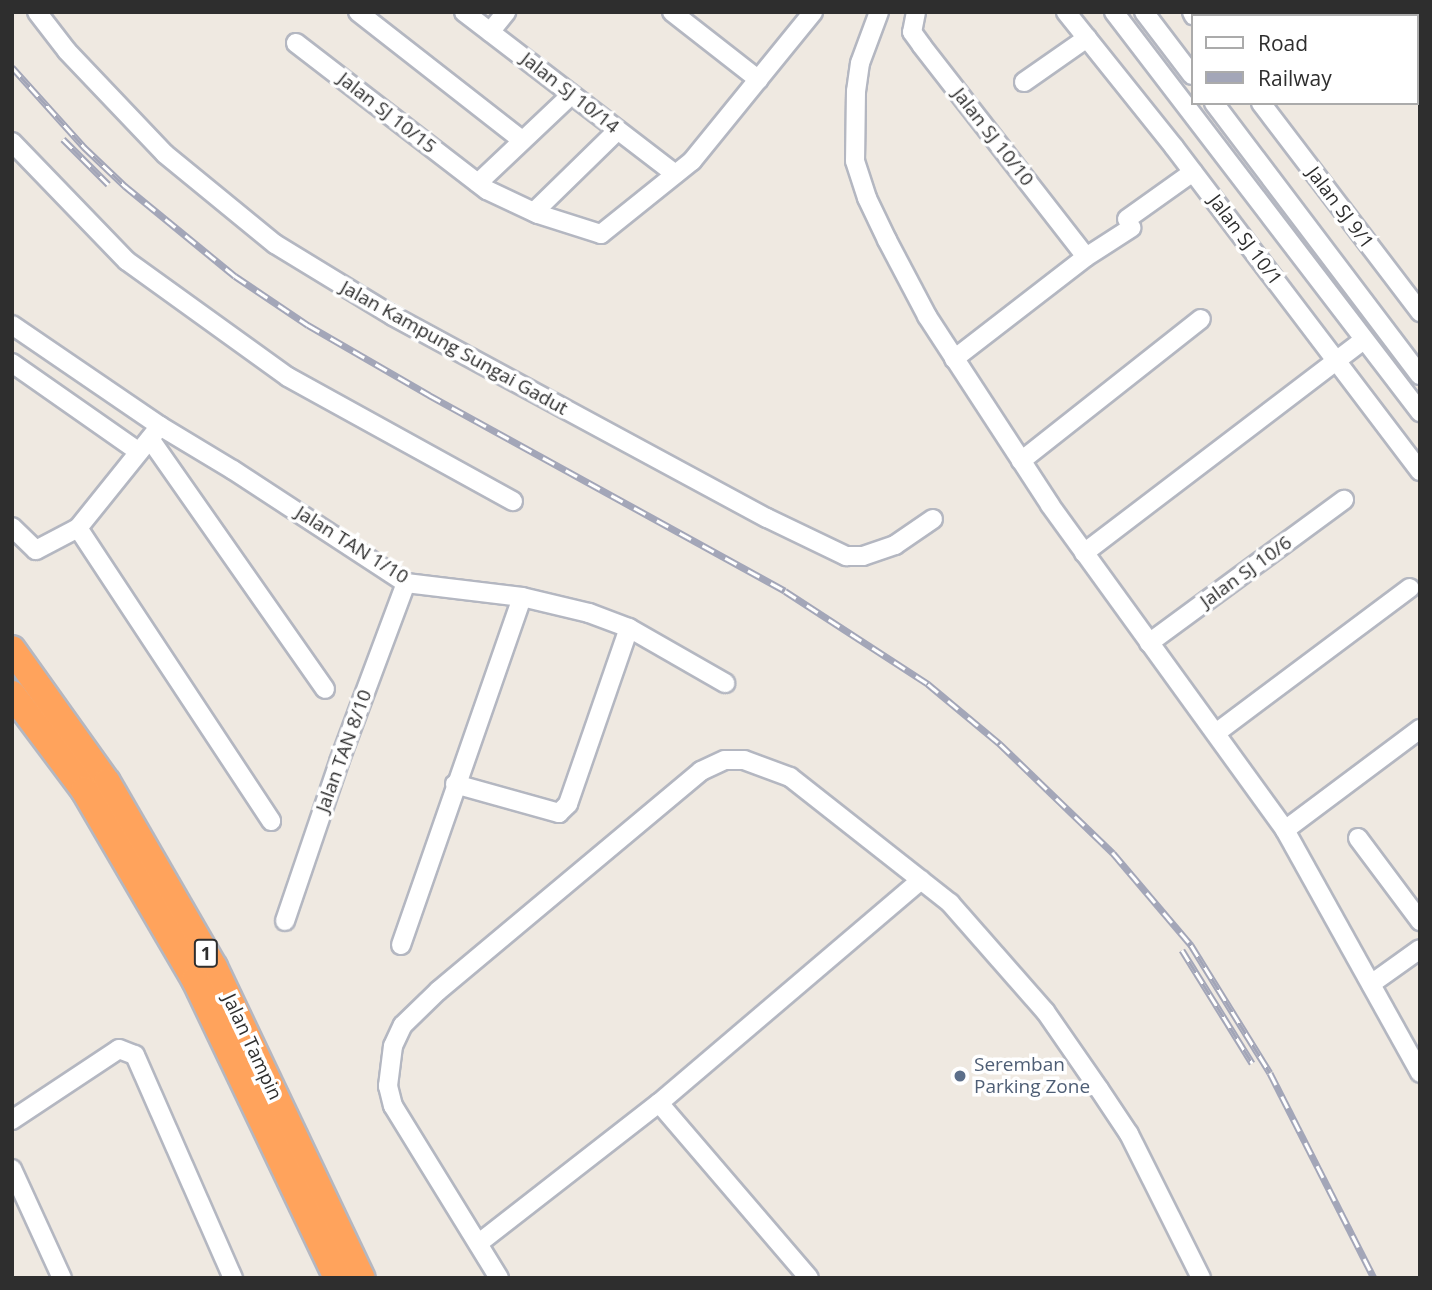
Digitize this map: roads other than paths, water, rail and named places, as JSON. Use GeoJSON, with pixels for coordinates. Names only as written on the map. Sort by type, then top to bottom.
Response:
{"type":"FeatureCollection","features":[{"type":"Feature","properties":{"kind":"highway","name":"Jalan Tampin"},"geometry":{"type":"LineString","coordinates":[[12,649],[107,782],[214,967],[362,1278]]}},
{"type":"Feature","properties":{"kind":"highway","name":"Jalan Tampin"},"geometry":{"type":"LineString","coordinates":[[12,694],[84,790],[195,980],[337,1278]]}},
{"type":"Feature","properties":{"kind":"street","name":"Jalan Kampung Sungai Gadut"},"geometry":{"type":"LineString","coordinates":[[37,12],[67,51],[165,154],[275,244],[382,310],[767,518],[846,556],[863,556],[895,545],[933,519]]}},
{"type":"Feature","properties":{"kind":"street"},"geometry":{"type":"LineString","coordinates":[[358,12],[522,140]]}},
{"type":"Feature","properties":{"kind":"street","name":"Jalan SJ 10/14"},"geometry":{"type":"LineString","coordinates":[[464,12],[675,174]]}},
{"type":"Feature","properties":{"kind":"street"},"geometry":{"type":"LineString","coordinates":[[490,32],[506,12]]}},
{"type":"Feature","properties":{"kind":"street"},"geometry":{"type":"LineString","coordinates":[[672,12],[759,80]]}},
{"type":"Feature","properties":{"kind":"street"},"geometry":{"type":"LineString","coordinates":[[675,174],[692,161],[813,12]]}},
{"type":"Feature","properties":{"kind":"street"},"geometry":{"type":"LineString","coordinates":[[879,12],[860,63],[856,91],[855,161],[867,198],[887,240],[954,359],[1021,461],[1084,553],[1285,830],[1420,1073]]}},
{"type":"Feature","properties":{"kind":"street","name":"Jalan SJ 10/10"},"geometry":{"type":"LineString","coordinates":[[916,12],[912,32],[1086,257]]}},
{"type":"Feature","properties":{"kind":"street","name":"Jalan SJ 10/1"},"geometry":{"type":"LineString","coordinates":[[1066,12],[1193,172],[1420,471]]}},
{"type":"Feature","properties":{"kind":"street"},"geometry":{"type":"LineString","coordinates":[[1114,12],[1420,412]]}},
{"type":"Feature","properties":{"kind":"street"},"geometry":{"type":"LineString","coordinates":[[1144,12],[1190,72]]}},
{"type":"Feature","properties":{"kind":"street"},"geometry":{"type":"LineString","coordinates":[[1024,82],[1087,38]]}},
{"type":"Feature","properties":{"kind":"street","name":"Jalan SJ 10/15"},"geometry":{"type":"LineString","coordinates":[[296,43],[478,183],[534,212],[601,233],[675,174]]}},
{"type":"Feature","properties":{"kind":"street"},"geometry":{"type":"LineString","coordinates":[[478,183],[571,95]]}},
{"type":"Feature","properties":{"kind":"street"},"geometry":{"type":"LineString","coordinates":[[1216,105],[1420,375]]}},
{"type":"Feature","properties":{"kind":"street","name":"Jalan SJ 9/1"},"geometry":{"type":"LineString","coordinates":[[1263,105],[1420,312]]}},
{"type":"Feature","properties":{"kind":"street"},"geometry":{"type":"LineString","coordinates":[[534,212],[618,130]]}},
{"type":"Feature","properties":{"kind":"street"},"geometry":{"type":"LineString","coordinates":[[12,142],[127,261],[288,377],[513,501]]}},
{"type":"Feature","properties":{"kind":"street"},"geometry":{"type":"LineString","coordinates":[[954,359],[1193,172]]}},
{"type":"Feature","properties":{"kind":"street"},"geometry":{"type":"LineString","coordinates":[[1021,461],[1201,319]]}},
{"type":"Feature","properties":{"kind":"street","name":"Jalan TAN 1/10"},"geometry":{"type":"LineString","coordinates":[[12,326],[150,439],[233,470],[406,583],[522,597],[589,613],[629,628],[725,682]]}},
{"type":"Feature","properties":{"kind":"street"},"geometry":{"type":"LineString","coordinates":[[1084,553],[1364,340]]}},
{"type":"Feature","properties":{"kind":"street"},"geometry":{"type":"LineString","coordinates":[[12,363],[150,439],[325,689]]}},
{"type":"Feature","properties":{"kind":"street"},"geometry":{"type":"LineString","coordinates":[[12,527],[36,550],[78,528],[150,439]]}},
{"type":"Feature","properties":{"kind":"street","name":"Jalan SJ 10/6"},"geometry":{"type":"LineString","coordinates":[[1149,643],[1343,500]]}},
{"type":"Feature","properties":{"kind":"street"},"geometry":{"type":"LineString","coordinates":[[78,528],[271,821]]}},
{"type":"Feature","properties":{"kind":"street","name":"Jalan TAN 8/10"},"geometry":{"type":"LineString","coordinates":[[285,921],[339,762],[406,583]]}},
{"type":"Feature","properties":{"kind":"street"},"geometry":{"type":"LineString","coordinates":[[1216,733],[1410,588]]}},
{"type":"Feature","properties":{"kind":"street"},"geometry":{"type":"LineString","coordinates":[[401,945],[522,597]]}},
{"type":"Feature","properties":{"kind":"street"},"geometry":{"type":"LineString","coordinates":[[455,784],[559,813],[568,804],[629,628]]}},
{"type":"Feature","properties":{"kind":"street"},"geometry":{"type":"LineString","coordinates":[[1285,830],[1420,729]]}},
{"type":"Feature","properties":{"kind":"street"},"geometry":{"type":"LineString","coordinates":[[499,1278],[393,1106],[388,1086],[393,1046],[403,1025],[438,991],[701,771],[725,760],[744,760],[790,777],[950,903],[1045,1011],[1129,1134],[1201,1278]]}},
{"type":"Feature","properties":{"kind":"street"},"geometry":{"type":"LineString","coordinates":[[1358,838],[1420,921]]}},
{"type":"Feature","properties":{"kind":"street"},"geometry":{"type":"LineString","coordinates":[[479,1243],[659,1103],[921,880]]}},
{"type":"Feature","properties":{"kind":"street"},"geometry":{"type":"LineString","coordinates":[[1371,984],[1420,949]]}},
{"type":"Feature","properties":{"kind":"street"},"geometry":{"type":"LineString","coordinates":[[12,1120],[119,1049],[135,1055],[233,1278]]}},
{"type":"Feature","properties":{"kind":"street"},"geometry":{"type":"LineString","coordinates":[[659,1103],[809,1278]]}},
{"type":"Feature","properties":{"kind":"street"},"geometry":{"type":"LineString","coordinates":[[12,1169],[62,1278]]}},
{"type":"Feature","properties":{"kind":"railway"},"geometry":{"type":"LineString","coordinates":[[12,67],[84,147],[125,186],[235,276],[308,325],[429,395],[785,591],[928,684],[1000,744],[1113,853],[1191,945],[1270,1073],[1374,1278]]}},
{"type":"Feature","properties":{"kind":"railway"},"geometry":{"type":"LineString","coordinates":[[63,139],[108,184]]}},
{"type":"Feature","properties":{"kind":"railway"},"geometry":{"type":"LineString","coordinates":[[1182,950],[1252,1063]]}},
{"type":"Feature","properties":{"kind":"place","name":"Seremban Parking Zone"},"geometry":{"type":"Point","coordinates":[960,1076]}}]}
